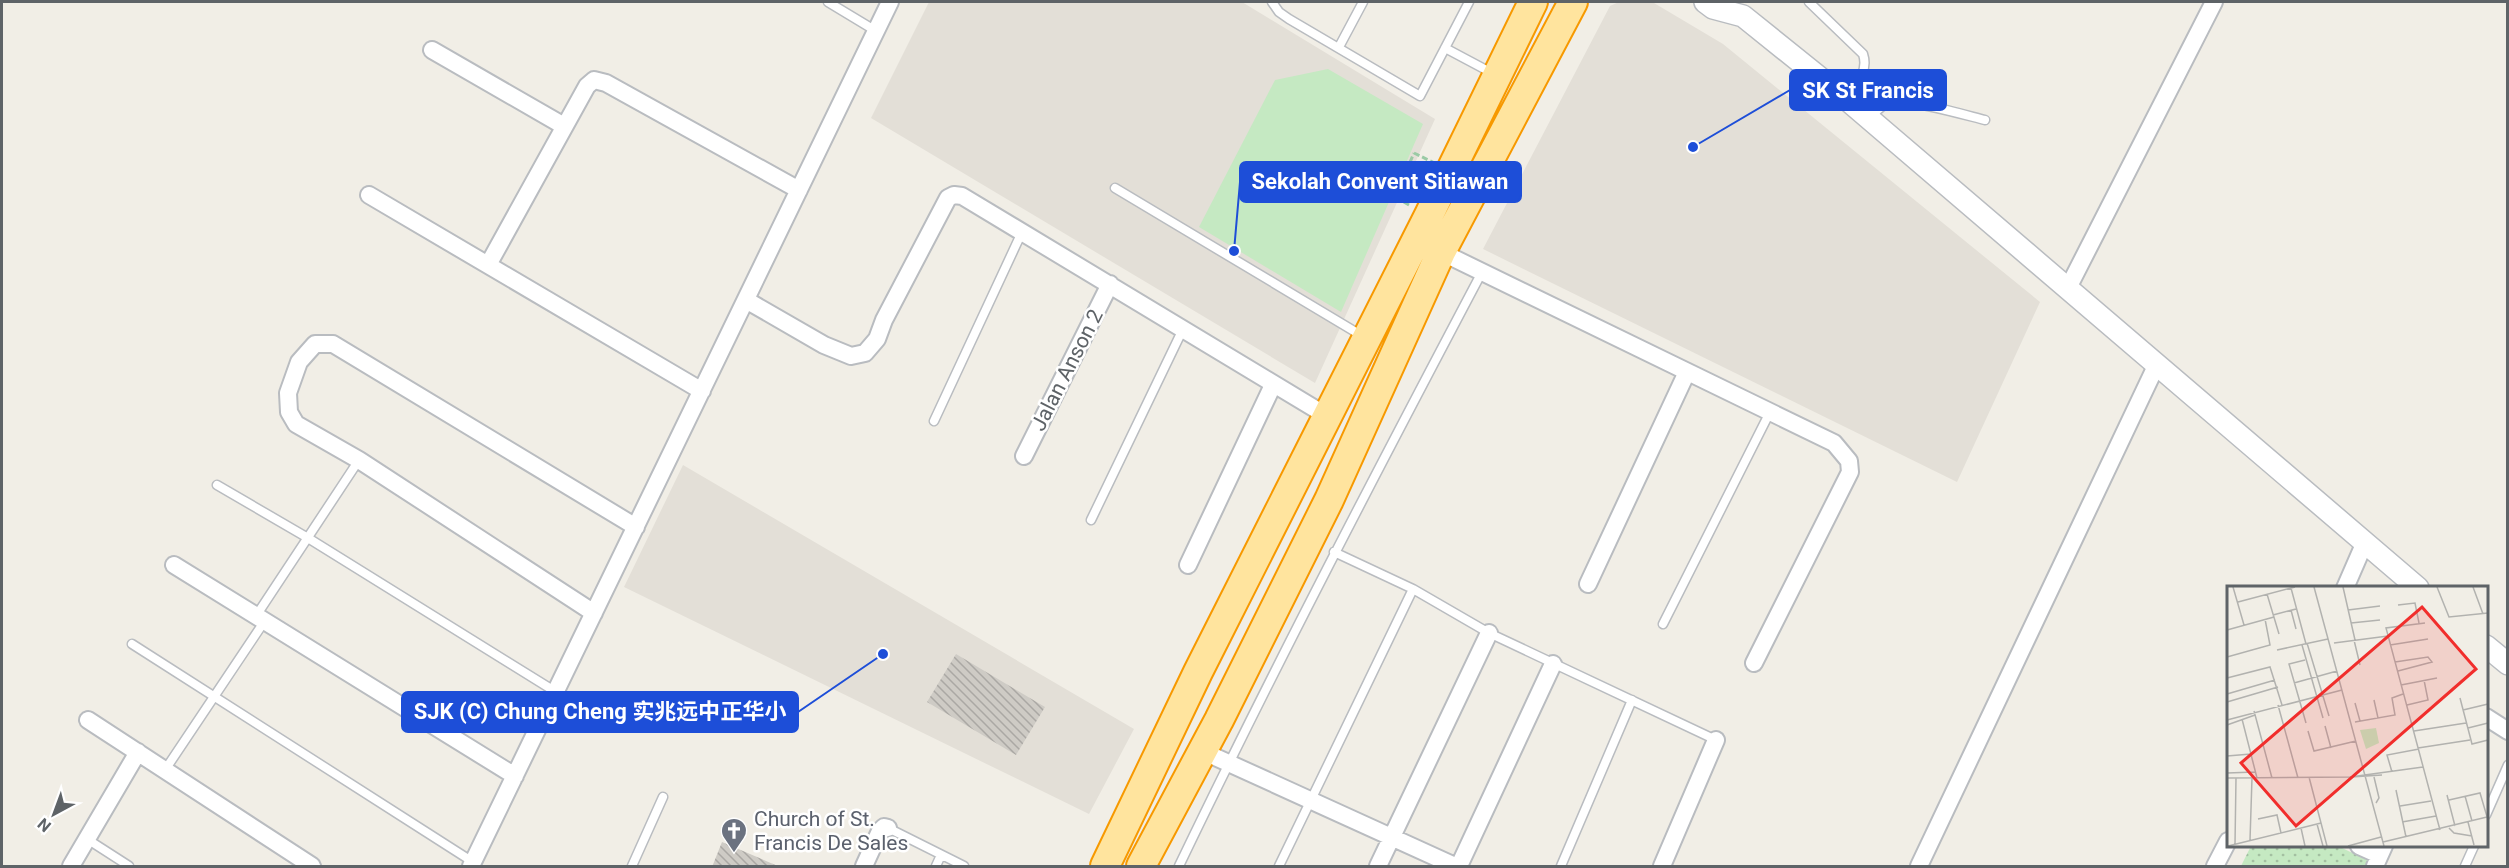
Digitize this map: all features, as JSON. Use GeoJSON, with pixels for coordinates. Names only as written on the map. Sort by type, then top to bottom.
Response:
{"type":"FeatureCollection","features":[{"type":"Feature","properties":{"kind":"highway"},"geometry":{"type":"LineString","coordinates":[[1105,867],[1198,672],[1429,215],[1533,2]]}},
{"type":"Feature","properties":{"kind":"highway"},"geometry":{"type":"LineString","coordinates":[[1141,867],[1329,500],[1441,252],[1574,6]]}},
{"type":"Feature","properties":{"kind":"highway"},"geometry":{"type":"LineString","coordinates":[[1327,416],[1340,413],[1426,285]]}},
{"type":"Feature","properties":{"kind":"highway"},"geometry":{"type":"LineString","coordinates":[[1198,672],[1222,673],[1231,664],[1290,546],[1329,500]]}},
{"type":"Feature","properties":{"kind":"highway"},"geometry":{"type":"LineString","coordinates":[[1124,867],[1173,762],[1180,754],[1190,750],[1202,751]]}},
{"type":"Feature","properties":{"kind":"street"},"geometry":{"type":"LineString","coordinates":[[474,865],[890,2]]}},
{"type":"Feature","properties":{"kind":"street"},"geometry":{"type":"LineString","coordinates":[[1706,2],[1713,8],[1740,9],[2416,586]]}},
{"type":"Feature","properties":{"kind":"street"},"geometry":{"type":"LineString","coordinates":[[2068,288],[2214,2]]}},
{"type":"Feature","properties":{"kind":"street"},"geometry":{"type":"LineString","coordinates":[[432,50],[564,126]]}},
{"type":"Feature","properties":{"kind":"street"},"geometry":{"type":"LineString","coordinates":[[488,265],[564,126],[587,86],[594,80],[601,81],[799,190]]}},
{"type":"Feature","properties":{"kind":"street"},"geometry":{"type":"LineString","coordinates":[[369,195],[702,391]]}},
{"type":"Feature","properties":{"kind":"street"},"geometry":{"type":"LineString","coordinates":[[746,300],[825,345],[851,356],[865,353],[877,339],[884,320],[948,198],[954,195],[963,196],[1272,385],[1327,416]]}},
{"type":"Feature","properties":{"kind":"street"},"geometry":{"type":"LineString","coordinates":[[1441,252],[1833,443],[1849,461],[1850,472],[1754,663]]}},
{"type":"Feature","properties":{"kind":"street","name":"Jalan Anson 2"},"geometry":{"type":"LineString","coordinates":[[1024,456],[1110,284]]}},
{"type":"Feature","properties":{"kind":"street"},"geometry":{"type":"LineString","coordinates":[[594,613],[359,460],[296,424],[289,412],[288,393],[299,362],[315,344],[333,344],[636,527]]}},
{"type":"Feature","properties":{"kind":"street"},"geometry":{"type":"LineString","coordinates":[[1919,867],[2157,364]]}},
{"type":"Feature","properties":{"kind":"street"},"geometry":{"type":"LineString","coordinates":[[1588,584],[1687,372]]}},
{"type":"Feature","properties":{"kind":"street"},"geometry":{"type":"LineString","coordinates":[[1188,565],[1272,385]]}},
{"type":"Feature","properties":{"kind":"street"},"geometry":{"type":"LineString","coordinates":[[2346,586],[2365,542]]}},
{"type":"Feature","properties":{"kind":"street"},"geometry":{"type":"LineString","coordinates":[[174,565],[515,776]]}},
{"type":"Feature","properties":{"kind":"street"},"geometry":{"type":"LineString","coordinates":[[1378,867],[1489,633]]}},
{"type":"Feature","properties":{"kind":"street"},"geometry":{"type":"LineString","coordinates":[[2488,649],[2508,664]]}},
{"type":"Feature","properties":{"kind":"street"},"geometry":{"type":"LineString","coordinates":[[1202,751],[1457,867],[1553,664]]}},
{"type":"Feature","properties":{"kind":"street"},"geometry":{"type":"LineString","coordinates":[[2488,718],[2508,731]]}},
{"type":"Feature","properties":{"kind":"street"},"geometry":{"type":"LineString","coordinates":[[88,720],[312,867]]}},
{"type":"Feature","properties":{"kind":"street"},"geometry":{"type":"LineString","coordinates":[[1662,867],[1716,740]]}},
{"type":"Feature","properties":{"kind":"street"},"geometry":{"type":"LineString","coordinates":[[70,867],[138,752]]}},
{"type":"Feature","properties":{"kind":"street"},"geometry":{"type":"LineString","coordinates":[[864,867],[880,831],[884,827],[888,828]]}},
{"type":"Feature","properties":{"kind":"street"},"geometry":{"type":"LineString","coordinates":[[2216,867],[2227,845]]}},
{"type":"Feature","properties":{"kind":"street"},"geometry":{"type":"LineString","coordinates":[[2362,847],[2379,856]]}},
{"type":"Feature","properties":{"kind":"lane"},"geometry":{"type":"LineString","coordinates":[[828,2],[876,31]]}},
{"type":"Feature","properties":{"kind":"lane"},"geometry":{"type":"LineString","coordinates":[[1272,2],[1284,15],[1420,96],[1469,2]]}},
{"type":"Feature","properties":{"kind":"lane"},"geometry":{"type":"LineString","coordinates":[[1339,47],[1363,2]]}},
{"type":"Feature","properties":{"kind":"lane"},"geometry":{"type":"LineString","coordinates":[[1809,2],[1863,54],[1866,63],[1864,74],[1845,98]]}},
{"type":"Feature","properties":{"kind":"lane"},"geometry":{"type":"LineString","coordinates":[[1445,48],[1496,76]]}},
{"type":"Feature","properties":{"kind":"lane"},"geometry":{"type":"LineString","coordinates":[[1870,119],[1880,107],[1892,102],[1907,103],[1985,120]]}},
{"type":"Feature","properties":{"kind":"lane"},"geometry":{"type":"LineString","coordinates":[[1115,188],[1367,339]]}},
{"type":"Feature","properties":{"kind":"lane"},"geometry":{"type":"LineString","coordinates":[[934,421],[1022,231]]}},
{"type":"Feature","properties":{"kind":"lane"},"geometry":{"type":"LineString","coordinates":[[1179,867],[1335,552],[1482,272]]}},
{"type":"Feature","properties":{"kind":"lane"},"geometry":{"type":"LineString","coordinates":[[1091,520],[1183,329]]}},
{"type":"Feature","properties":{"kind":"lane"},"geometry":{"type":"LineString","coordinates":[[1663,624],[1770,412]]}},
{"type":"Feature","properties":{"kind":"lane"},"geometry":{"type":"LineString","coordinates":[[165,770],[214,697],[308,538],[359,460]]}},
{"type":"Feature","properties":{"kind":"lane"},"geometry":{"type":"LineString","coordinates":[[217,484],[556,693]]}},
{"type":"Feature","properties":{"kind":"lane"},"geometry":{"type":"LineString","coordinates":[[1335,552],[1413,589],[1489,633],[1716,740]]}},
{"type":"Feature","properties":{"kind":"lane"},"geometry":{"type":"LineString","coordinates":[[1279,867],[1413,589]]}},
{"type":"Feature","properties":{"kind":"lane"},"geometry":{"type":"LineString","coordinates":[[132,644],[474,865]]}},
{"type":"Feature","properties":{"kind":"lane"},"geometry":{"type":"LineString","coordinates":[[1561,867],[1632,700]]}},
{"type":"Feature","properties":{"kind":"lane"},"geometry":{"type":"LineString","coordinates":[[2488,814],[2508,765]]}},
{"type":"Feature","properties":{"kind":"lane"},"geometry":{"type":"LineString","coordinates":[[632,867],[663,797]]}},
{"type":"Feature","properties":{"kind":"lane"},"geometry":{"type":"LineString","coordinates":[[888,828],[964,867]]}},
{"type":"Feature","properties":{"kind":"lane"},"geometry":{"type":"LineString","coordinates":[[87,839],[129,867]]}},
{"type":"Feature","properties":{"kind":"lane"},"geometry":{"type":"LineString","coordinates":[[2465,867],[2474,847]]}},
{"type":"Feature","properties":{"kind":"lane"},"geometry":{"type":"LineString","coordinates":[[936,867],[941,855]]}},
{"type":"Feature","properties":{"kind":"path"},"geometry":{"type":"LineString","coordinates":[[1429,215],[1395,197],[1414,153],[1492,191]]}},
{"type":"Feature","properties":{"kind":"shaded area"},"geometry":{"type":"Polygon","coordinates":[[[929,2],[1242,2],[1435,119],[1315,383],[871,118],[929,2]]]}},
{"type":"Feature","properties":{"kind":"shaded area"},"geometry":{"type":"Polygon","coordinates":[[[1619,2],[1654,3],[1723,44],[2040,302],[1957,482],[1483,249],[1610,6],[1619,2]]]}},
{"type":"Feature","properties":{"kind":"shaded area"},"geometry":{"type":"Polygon","coordinates":[[[683,465],[1134,729],[1089,814],[624,587],[683,465]]]}},
{"type":"Feature","properties":{"kind":"green space"},"geometry":{"type":"Polygon","coordinates":[[[1328,69],[1423,124],[1341,312],[1199,227],[1275,80],[1328,69]]]}},
{"type":"Feature","properties":{"kind":"green space"},"geometry":{"type":"Polygon","coordinates":[[[2250,847],[2340,847],[2371,862],[2369,866],[2241,866],[2250,847]]]}},
{"type":"Feature","properties":{"kind":"building"},"geometry":{"type":"Polygon","coordinates":[[[956,654],[1045,707],[1016,755],[927,702],[956,654]]]}},
{"type":"Feature","properties":{"kind":"building","name":"Church of St. Francis De Sales"},"geometry":{"type":"Polygon","coordinates":[[[722,842],[780,867],[712,867],[722,842]]]}},
{"type":"Feature","properties":{"kind":"place","name":"SK St Francis"},"geometry":{"type":"Point","coordinates":[1693,147]}},
{"type":"Feature","properties":{"kind":"place","name":"Sekolah Convent Sitiawan"},"geometry":{"type":"Point","coordinates":[1234,251]}},
{"type":"Feature","properties":{"kind":"place","name":"SJK (C) Chung Cheng 实兆远中正华小"},"geometry":{"type":"Point","coordinates":[883,654]}},
{"type":"Feature","properties":{"kind":"place","name":"Church of St. Francis De Sales"},"geometry":{"type":"Point","coordinates":[734,854]}}]}
